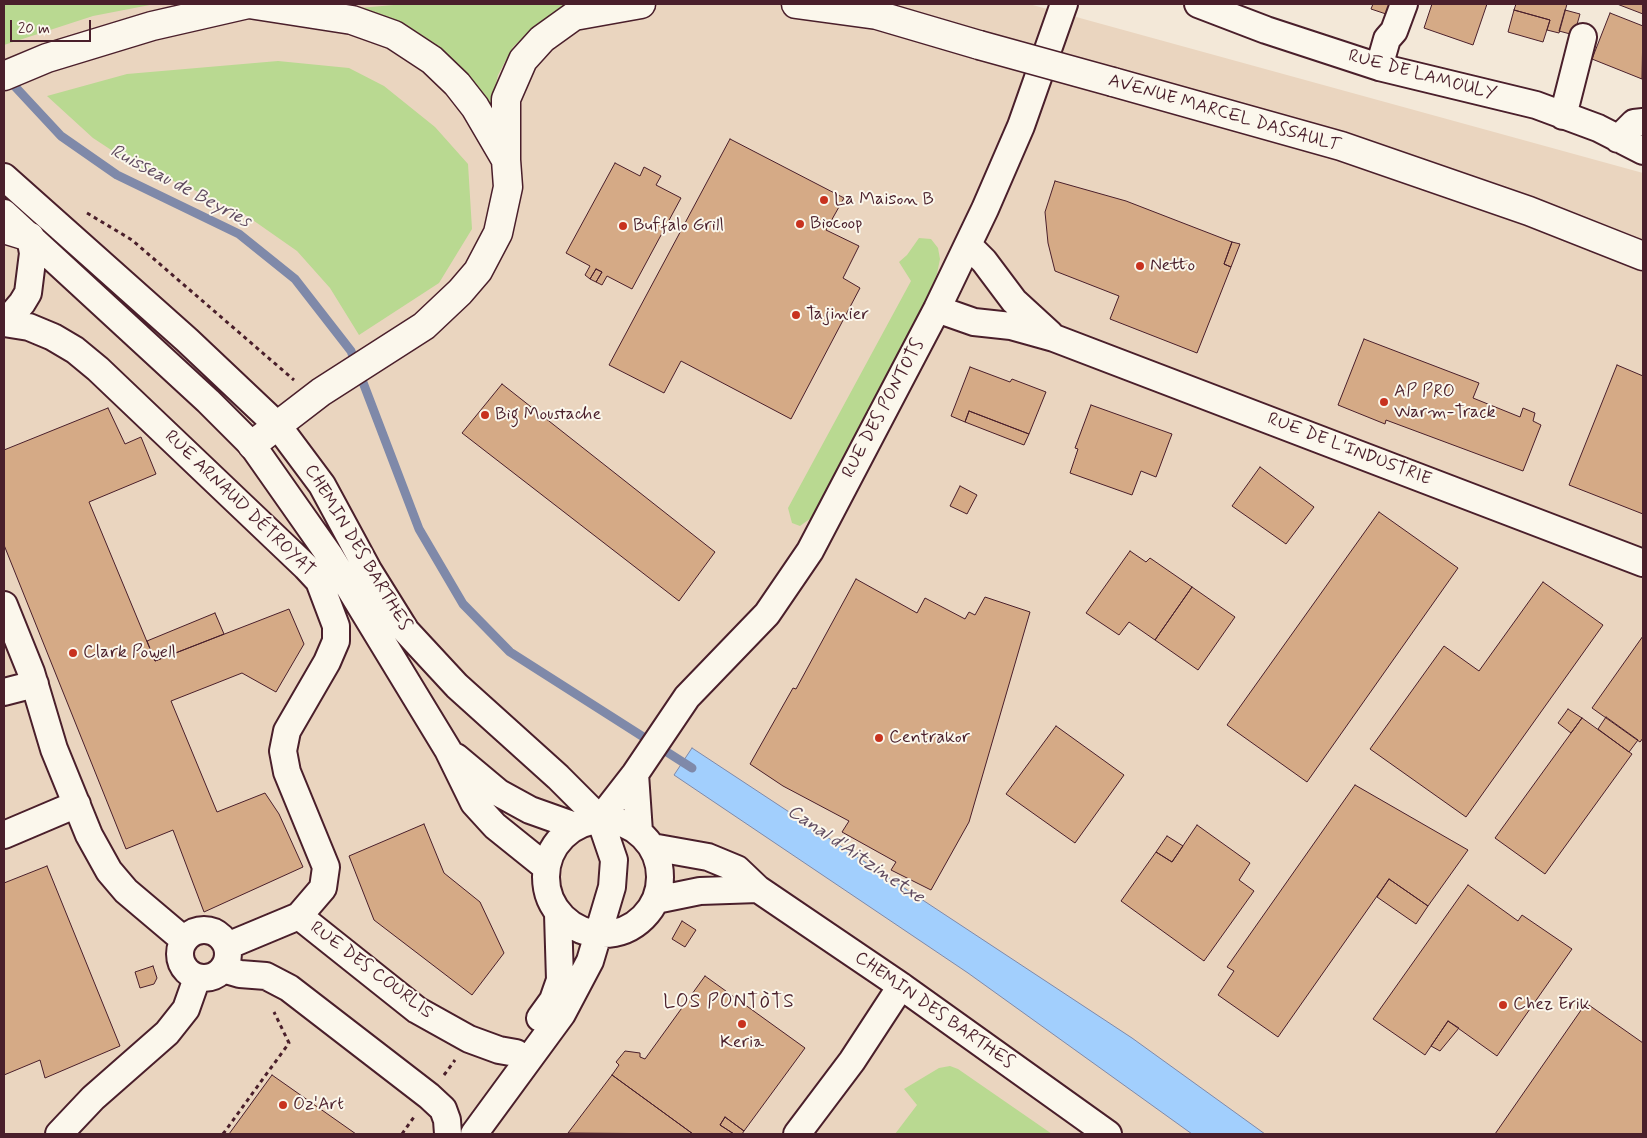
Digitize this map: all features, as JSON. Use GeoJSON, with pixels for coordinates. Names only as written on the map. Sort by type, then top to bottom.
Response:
{"type":"FeatureCollection","features":[{"type":"Feature","properties":{"kind":"main road"},"geometry":{"type":"LineString","coordinates":[[4,76],[47,58],[152,26],[248,4],[352,20],[394,36],[432,60],[457,84],[475,108],[506,160]]}},
{"type":"Feature","properties":{"kind":"main road"},"geometry":{"type":"LineString","coordinates":[[252,446],[317,396],[424,326],[445,309],[478,271],[498,233],[508,188],[506,99],[523,60],[542,39],[574,16],[641,4]]}},
{"type":"Feature","properties":{"kind":"main road","name":"AVENUE MARCEL DASSAULT"},"geometry":{"type":"LineString","coordinates":[[796,4],[877,15],[1341,146],[1528,210],[1643,256]]}},
{"type":"Feature","properties":{"kind":"main road"},"geometry":{"type":"LineString","coordinates":[[851,4],[877,15]]}},
{"type":"Feature","properties":{"kind":"main road"},"geometry":{"type":"LineString","coordinates":[[4,229],[30,237]]}},
{"type":"Feature","properties":{"kind":"street","name":"RUE DES PONTOTS"},"geometry":{"type":"LineString","coordinates":[[600,819],[635,774],[687,697],[767,614],[785,591],[814,542],[937,309],[968,245],[1021,126],[1064,4]]}},
{"type":"Feature","properties":{"kind":"street","name":"RUE DE LAMOULY"},"geometry":{"type":"LineString","coordinates":[[1198,4],[1232,10],[1379,67],[1536,106],[1598,128],[1643,151]]}},
{"type":"Feature","properties":{"kind":"street"},"geometry":{"type":"LineString","coordinates":[[1379,67],[1387,39],[1394,30],[1404,4]]}},
{"type":"Feature","properties":{"kind":"street"},"geometry":{"type":"LineString","coordinates":[[1563,116],[1582,37]]}},
{"type":"Feature","properties":{"kind":"street"},"geometry":{"type":"LineString","coordinates":[[1618,139],[1634,123],[1643,122]]}},
{"type":"Feature","properties":{"kind":"street","name":"CHEMIN DES BARTHES"},"geometry":{"type":"LineString","coordinates":[[4,177],[187,340],[278,426],[322,484],[368,570],[406,631],[457,686],[558,777],[600,819],[627,824],[646,839],[708,857],[736,869],[758,889],[901,986],[1108,1134]]}},
{"type":"Feature","properties":{"kind":"street","name":"CHEMIN DES BARTHES"},"geometry":{"type":"LineString","coordinates":[[4,213],[208,401],[252,446],[330,556],[448,750],[474,803],[495,826],[546,867]]}},
{"type":"Feature","properties":{"kind":"street","name":"RUE ARNAUD DÉTROYAT"},"geometry":{"type":"LineString","coordinates":[[4,323],[22,303],[28,293],[33,253],[30,237]]}},
{"type":"Feature","properties":{"kind":"street","name":"RUE DE L'INDUSTRIE"},"geometry":{"type":"LineString","coordinates":[[968,245],[984,261],[1014,301],[1054,338]]}},
{"type":"Feature","properties":{"kind":"street","name":"RUE DE L'INDUSTRIE"},"geometry":{"type":"LineString","coordinates":[[937,309],[974,322],[1011,326],[1054,338],[1643,563]]}},
{"type":"Feature","properties":{"kind":"street","name":"RUE ARNAUD DÉTROYAT"},"geometry":{"type":"LineString","coordinates":[[4,323],[29,327],[75,350],[185,451],[306,567],[318,581],[336,626],[336,641],[327,662],[287,731],[283,751],[287,772],[326,868],[323,888],[299,916]]}},
{"type":"Feature","properties":{"kind":"street"},"geometry":{"type":"LineString","coordinates":[[4,605],[35,684],[54,749],[89,835],[109,870],[126,891],[184,940]]}},
{"type":"Feature","properties":{"kind":"street"},"geometry":{"type":"LineString","coordinates":[[4,692],[35,684]]}},
{"type":"Feature","properties":{"kind":"street","name":"CHEMIN DES BARTHES"},"geometry":{"type":"LineString","coordinates":[[448,750],[499,793],[530,810],[575,826]]}},
{"type":"Feature","properties":{"kind":"street"},"geometry":{"type":"LineString","coordinates":[[492,1134],[590,998],[601,932],[612,887],[614,860],[600,819],[575,826],[556,844],[546,867],[547,892],[558,914],[569,924],[601,932],[642,919],[656,900],[660,882],[659,864],[646,839],[635,774]]}},
{"type":"Feature","properties":{"kind":"street"},"geometry":{"type":"LineString","coordinates":[[4,835],[77,804]]}},
{"type":"Feature","properties":{"kind":"street"},"geometry":{"type":"LineString","coordinates":[[612,887],[646,839]]}},
{"type":"Feature","properties":{"kind":"street"},"geometry":{"type":"LineString","coordinates":[[656,900],[700,891],[758,889]]}},
{"type":"Feature","properties":{"kind":"street"},"geometry":{"type":"LineString","coordinates":[[456,1134],[553,1000],[560,980],[558,914]]}},
{"type":"Feature","properties":{"kind":"street","name":"RUE DES COURLIS"},"geometry":{"type":"LineString","coordinates":[[225,958],[299,916],[417,1010],[470,1039],[499,1050],[516,1053]]}},
{"type":"Feature","properties":{"kind":"street"},"geometry":{"type":"LineString","coordinates":[[225,958],[211,978],[197,978],[190,974],[181,962],[180,954],[184,940],[196,931],[204,930],[218,934],[225,958],[240,974],[266,976],[289,988],[429,1096],[443,1109],[447,1120],[448,1134]]}},
{"type":"Feature","properties":{"kind":"street"},"geometry":{"type":"LineString","coordinates":[[560,980],[601,932]]}},
{"type":"Feature","properties":{"kind":"street"},"geometry":{"type":"LineString","coordinates":[[474,1134],[562,1014],[575,992],[601,932]]}},
{"type":"Feature","properties":{"kind":"street"},"geometry":{"type":"LineString","coordinates":[[59,1134],[93,1098],[167,1033],[186,1009],[197,978]]}},
{"type":"Feature","properties":{"kind":"street"},"geometry":{"type":"LineString","coordinates":[[797,1134],[852,1060],[901,986]]}},
{"type":"Feature","properties":{"kind":"street"},"geometry":{"type":"LineString","coordinates":[[496,1104],[537,1022]]}},
{"type":"Feature","properties":{"kind":"path"},"geometry":{"type":"LineString","coordinates":[[84,211],[132,240],[305,390],[317,396]]}},
{"type":"Feature","properties":{"kind":"path"},"geometry":{"type":"LineString","coordinates":[[429,1096],[470,1039]]}},
{"type":"Feature","properties":{"kind":"path"},"geometry":{"type":"LineString","coordinates":[[223,1134],[289,1043]]}},
{"type":"Feature","properties":{"kind":"shaded area"},"geometry":{"type":"Polygon","coordinates":[[[4,4],[1029,4],[1643,173],[1643,1134],[4,1134],[4,4]]]}},
{"type":"Feature","properties":{"kind":"green space"},"geometry":{"type":"Polygon","coordinates":[[[4,4],[155,4],[93,16],[4,45],[4,4]]]}},
{"type":"Feature","properties":{"kind":"green space"},"geometry":{"type":"Polygon","coordinates":[[[405,4],[577,4],[538,23],[513,47],[498,75],[491,106],[454,61],[442,50],[391,20],[359,8],[405,4]]]}},
{"type":"Feature","properties":{"kind":"green space"},"geometry":{"type":"Polygon","coordinates":[[[278,61],[349,68],[384,86],[435,127],[468,164],[472,229],[439,283],[359,335],[330,288],[297,251],[247,216],[186,186],[134,165],[93,138],[47,96],[127,74],[278,61]]]}},
{"type":"Feature","properties":{"kind":"green space"},"geometry":{"type":"Polygon","coordinates":[[[919,238],[931,239],[938,248],[940,259],[937,274],[922,308],[811,518],[800,526],[792,523],[788,508],[911,281],[899,262],[907,255],[919,238]]]}},
{"type":"Feature","properties":{"kind":"green space"},"geometry":{"type":"Polygon","coordinates":[[[950,1066],[958,1069],[1052,1134],[895,1134],[917,1105],[904,1089],[939,1068],[950,1066]]]}},
{"type":"Feature","properties":{"kind":"water"},"geometry":{"type":"Polygon","coordinates":[[[692,748],[1132,1038],[1265,1134],[1192,1134],[968,973],[674,775],[692,748]]]}},
{"type":"Feature","properties":{"kind":"building"},"geometry":{"type":"Polygon","coordinates":[[[1373,4],[1396,4],[1392,16],[1371,9],[1373,4]]]}},
{"type":"Feature","properties":{"kind":"building"},"geometry":{"type":"Polygon","coordinates":[[[1432,4],[1487,4],[1473,45],[1424,28],[1432,4]]]}},
{"type":"Feature","properties":{"kind":"building"},"geometry":{"type":"Polygon","coordinates":[[[1516,4],[1567,4],[1559,33],[1547,30],[1550,20],[1514,10],[1516,4]]]}},
{"type":"Feature","properties":{"kind":"building"},"geometry":{"type":"Polygon","coordinates":[[[1617,4],[1643,4],[1643,14],[1617,4]]]}},
{"type":"Feature","properties":{"kind":"building"},"geometry":{"type":"Polygon","coordinates":[[[1514,10],[1550,20],[1543,42],[1508,32],[1514,10]]]}},
{"type":"Feature","properties":{"kind":"building"},"geometry":{"type":"Polygon","coordinates":[[[1565,10],[1580,14],[1574,35],[1559,31],[1565,10]]]}},
{"type":"Feature","properties":{"kind":"building"},"geometry":{"type":"Polygon","coordinates":[[[1610,13],[1643,26],[1642,79],[1592,59],[1610,13]]]}},
{"type":"Feature","properties":{"kind":"building"},"geometry":{"type":"Polygon","coordinates":[[[730,139],[844,198],[826,230],[859,246],[843,278],[860,288],[791,419],[681,361],[664,393],[609,365],[730,139]]]}},
{"type":"Feature","properties":{"kind":"building","name":"Buffalo Grill"},"geometry":{"type":"Polygon","coordinates":[[[615,163],[640,176],[644,167],[661,176],[656,185],[681,198],[632,289],[607,276],[602,285],[596,282],[602,272],[596,269],[590,279],[585,275],[590,266],[566,253],[615,163]]]}},
{"type":"Feature","properties":{"kind":"building","name":"Netto"},"geometry":{"type":"Polygon","coordinates":[[[1055,181],[1126,201],[1232,242],[1224,264],[1231,267],[1197,353],[1110,319],[1119,296],[1055,271],[1048,243],[1045,212],[1055,181]]]}},
{"type":"Feature","properties":{"kind":"building"},"geometry":{"type":"Polygon","coordinates":[[[1232,242],[1240,244],[1231,267],[1224,264],[1232,242]]]}},
{"type":"Feature","properties":{"kind":"building"},"geometry":{"type":"Polygon","coordinates":[[[596,269],[602,272],[596,282],[590,279],[596,269]]]}},
{"type":"Feature","properties":{"kind":"building"},"geometry":{"type":"Polygon","coordinates":[[[1364,339],[1479,383],[1473,398],[1520,417],[1523,408],[1535,413],[1533,421],[1541,425],[1523,471],[1386,420],[1385,424],[1338,405],[1364,339]]]}},
{"type":"Feature","properties":{"kind":"building"},"geometry":{"type":"Polygon","coordinates":[[[1617,365],[1643,376],[1643,514],[1569,485],[1617,365]]]}},
{"type":"Feature","properties":{"kind":"building"},"geometry":{"type":"Polygon","coordinates":[[[970,367],[1010,382],[1012,379],[1046,392],[1029,434],[969,411],[965,422],[951,416],[970,367]]]}},
{"type":"Feature","properties":{"kind":"building"},"geometry":{"type":"Polygon","coordinates":[[[502,384],[715,552],[679,601],[462,433],[502,384]]]}},
{"type":"Feature","properties":{"kind":"building"},"geometry":{"type":"Polygon","coordinates":[[[1091,405],[1172,434],[1156,477],[1141,471],[1132,495],[1070,473],[1078,449],[1075,448],[1091,405]]]}},
{"type":"Feature","properties":{"kind":"building"},"geometry":{"type":"Polygon","coordinates":[[[108,408],[125,444],[141,437],[156,474],[89,502],[155,661],[289,609],[304,644],[276,692],[242,673],[171,701],[217,812],[265,793],[279,814],[303,867],[204,912],[173,830],[126,849],[4,545],[4,450],[108,408]]]}},
{"type":"Feature","properties":{"kind":"building"},"geometry":{"type":"Polygon","coordinates":[[[969,411],[1029,434],[1024,445],[965,422],[969,411]]]}},
{"type":"Feature","properties":{"kind":"building"},"geometry":{"type":"Polygon","coordinates":[[[1260,467],[1314,507],[1286,544],[1232,506],[1260,467]]]}},
{"type":"Feature","properties":{"kind":"building"},"geometry":{"type":"Polygon","coordinates":[[[960,486],[977,495],[967,514],[950,506],[960,486]]]}},
{"type":"Feature","properties":{"kind":"building"},"geometry":{"type":"Polygon","coordinates":[[[1379,512],[1458,568],[1307,782],[1227,725],[1379,512]]]}},
{"type":"Feature","properties":{"kind":"building"},"geometry":{"type":"Polygon","coordinates":[[[1130,551],[1146,562],[1150,558],[1192,587],[1155,640],[1129,622],[1119,635],[1086,613],[1130,551]]]}},
{"type":"Feature","properties":{"kind":"building","name":"Centrakor"},"geometry":{"type":"Polygon","coordinates":[[[856,579],[917,613],[925,598],[965,619],[969,612],[975,615],[985,597],[1030,612],[969,822],[931,890],[891,870],[896,862],[842,832],[849,821],[783,786],[750,764],[793,688],[796,689],[856,579]]]}},
{"type":"Feature","properties":{"kind":"building"},"geometry":{"type":"Polygon","coordinates":[[[1543,582],[1603,625],[1466,817],[1370,749],[1444,646],[1479,671],[1543,582]]]}},
{"type":"Feature","properties":{"kind":"building"},"geometry":{"type":"Polygon","coordinates":[[[1192,587],[1235,617],[1198,670],[1155,640],[1192,587]]]}},
{"type":"Feature","properties":{"kind":"building"},"geometry":{"type":"Polygon","coordinates":[[[215,613],[224,634],[155,661],[147,641],[215,613]]]}},
{"type":"Feature","properties":{"kind":"building"},"geometry":{"type":"Polygon","coordinates":[[[1643,636],[1643,738],[1640,742],[1592,708],[1643,636]]]}},
{"type":"Feature","properties":{"kind":"building"},"geometry":{"type":"Polygon","coordinates":[[[1568,709],[1582,718],[1571,733],[1558,723],[1568,709]]]}},
{"type":"Feature","properties":{"kind":"building"},"geometry":{"type":"Polygon","coordinates":[[[1606,717],[1638,740],[1629,752],[1598,729],[1606,717]]]}},
{"type":"Feature","properties":{"kind":"building"},"geometry":{"type":"Polygon","coordinates":[[[1582,718],[1632,754],[1545,874],[1495,838],[1582,718]]]}},
{"type":"Feature","properties":{"kind":"building"},"geometry":{"type":"Polygon","coordinates":[[[1056,726],[1124,775],[1075,843],[1006,794],[1056,726]]]}},
{"type":"Feature","properties":{"kind":"building"},"geometry":{"type":"Polygon","coordinates":[[[1355,785],[1468,850],[1428,906],[1389,879],[1278,1037],[1218,995],[1234,971],[1227,967],[1355,785]]]}},
{"type":"Feature","properties":{"kind":"building"},"geometry":{"type":"Polygon","coordinates":[[[424,824],[444,873],[480,902],[504,953],[472,995],[374,920],[349,856],[424,824]]]}},
{"type":"Feature","properties":{"kind":"building"},"geometry":{"type":"Polygon","coordinates":[[[1197,825],[1250,863],[1239,880],[1254,891],[1204,961],[1121,901],[1156,852],[1172,862],[1197,825]]]}},
{"type":"Feature","properties":{"kind":"building"},"geometry":{"type":"Polygon","coordinates":[[[1167,836],[1183,846],[1172,862],[1156,852],[1167,836]]]}},
{"type":"Feature","properties":{"kind":"building"},"geometry":{"type":"Polygon","coordinates":[[[47,866],[120,1046],[45,1078],[40,1060],[4,1075],[4,883],[47,866]]]}},
{"type":"Feature","properties":{"kind":"building"},"geometry":{"type":"Polygon","coordinates":[[[1389,879],[1428,906],[1416,924],[1377,897],[1389,879]]]}},
{"type":"Feature","properties":{"kind":"building"},"geometry":{"type":"Polygon","coordinates":[[[1468,885],[1518,921],[1522,915],[1572,949],[1497,1056],[1448,1021],[1425,1055],[1373,1019],[1468,885]]]}},
{"type":"Feature","properties":{"kind":"building"},"geometry":{"type":"Polygon","coordinates":[[[682,921],[696,930],[685,947],[672,939],[682,921]]]}},
{"type":"Feature","properties":{"kind":"building"},"geometry":{"type":"Polygon","coordinates":[[[153,966],[157,978],[154,984],[140,988],[135,972],[153,966]]]}},
{"type":"Feature","properties":{"kind":"building"},"geometry":{"type":"Polygon","coordinates":[[[705,976],[805,1048],[744,1131],[725,1117],[720,1125],[734,1134],[693,1134],[612,1075],[619,1065],[616,1062],[625,1051],[640,1053],[640,1057],[645,1059],[705,976]]]}},
{"type":"Feature","properties":{"kind":"building"},"geometry":{"type":"Polygon","coordinates":[[[1586,1003],[1643,1043],[1643,1134],[1495,1134],[1586,1003]]]}},
{"type":"Feature","properties":{"kind":"building"},"geometry":{"type":"Polygon","coordinates":[[[1448,1021],[1459,1028],[1440,1051],[1431,1046],[1448,1021]]]}},
{"type":"Feature","properties":{"kind":"building","name":"Oz'Art"},"geometry":{"type":"Polygon","coordinates":[[[272,1075],[356,1134],[229,1134],[272,1075]]]}},
{"type":"Feature","properties":{"kind":"building"},"geometry":{"type":"Polygon","coordinates":[[[612,1075],[693,1134],[568,1133],[612,1075]]]}},
{"type":"Feature","properties":{"kind":"building"},"geometry":{"type":"Polygon","coordinates":[[[725,1117],[744,1131],[742,1134],[734,1134],[720,1125],[725,1117]]]}},
{"type":"Feature","properties":{"kind":"waterway","name":"Ruisseau de Beyries"},"geometry":{"type":"LineString","coordinates":[[7,78],[61,136],[117,175],[239,234],[295,279],[351,351],[419,529],[463,604],[510,652],[692,768]]}},
{"type":"Feature","properties":{"kind":"place","name":"La Maison B"},"geometry":{"type":"Point","coordinates":[824,200]}},
{"type":"Feature","properties":{"kind":"place","name":"Biocoop"},"geometry":{"type":"Point","coordinates":[800,224]}},
{"type":"Feature","properties":{"kind":"place","name":"Buffalo Grill"},"geometry":{"type":"Point","coordinates":[623,226]}},
{"type":"Feature","properties":{"kind":"place","name":"Netto"},"geometry":{"type":"Point","coordinates":[1140,266]}},
{"type":"Feature","properties":{"kind":"place","name":"Tajinier"},"geometry":{"type":"Point","coordinates":[796,315]}},
{"type":"Feature","properties":{"kind":"place","name":"AP PRO Warm-Track"},"geometry":{"type":"Point","coordinates":[1384,402]}},
{"type":"Feature","properties":{"kind":"place","name":"Big Moustache"},"geometry":{"type":"Point","coordinates":[485,415]}},
{"type":"Feature","properties":{"kind":"place","name":"Clark Powell"},"geometry":{"type":"Point","coordinates":[73,653]}},
{"type":"Feature","properties":{"kind":"place","name":"Centrakor"},"geometry":{"type":"Point","coordinates":[879,738]}},
{"type":"Feature","properties":{"kind":"place","name":"Chez Erik"},"geometry":{"type":"Point","coordinates":[1503,1005]}},
{"type":"Feature","properties":{"kind":"place","name":"Keria"},"geometry":{"type":"Point","coordinates":[742,1024]}},
{"type":"Feature","properties":{"kind":"place","name":"Oz'Art"},"geometry":{"type":"Point","coordinates":[283,1105]}},
{"type":"Feature","properties":{"kind":"district","name":"LOS PONTÒTS"},"geometry":{"type":"Point","coordinates":[729,1003]}},
{"type":"Feature","properties":{"kind":"water label","name":"Canal d'Aitzinetxe"},"geometry":{"type":"Point","coordinates":[855,855]}}]}
